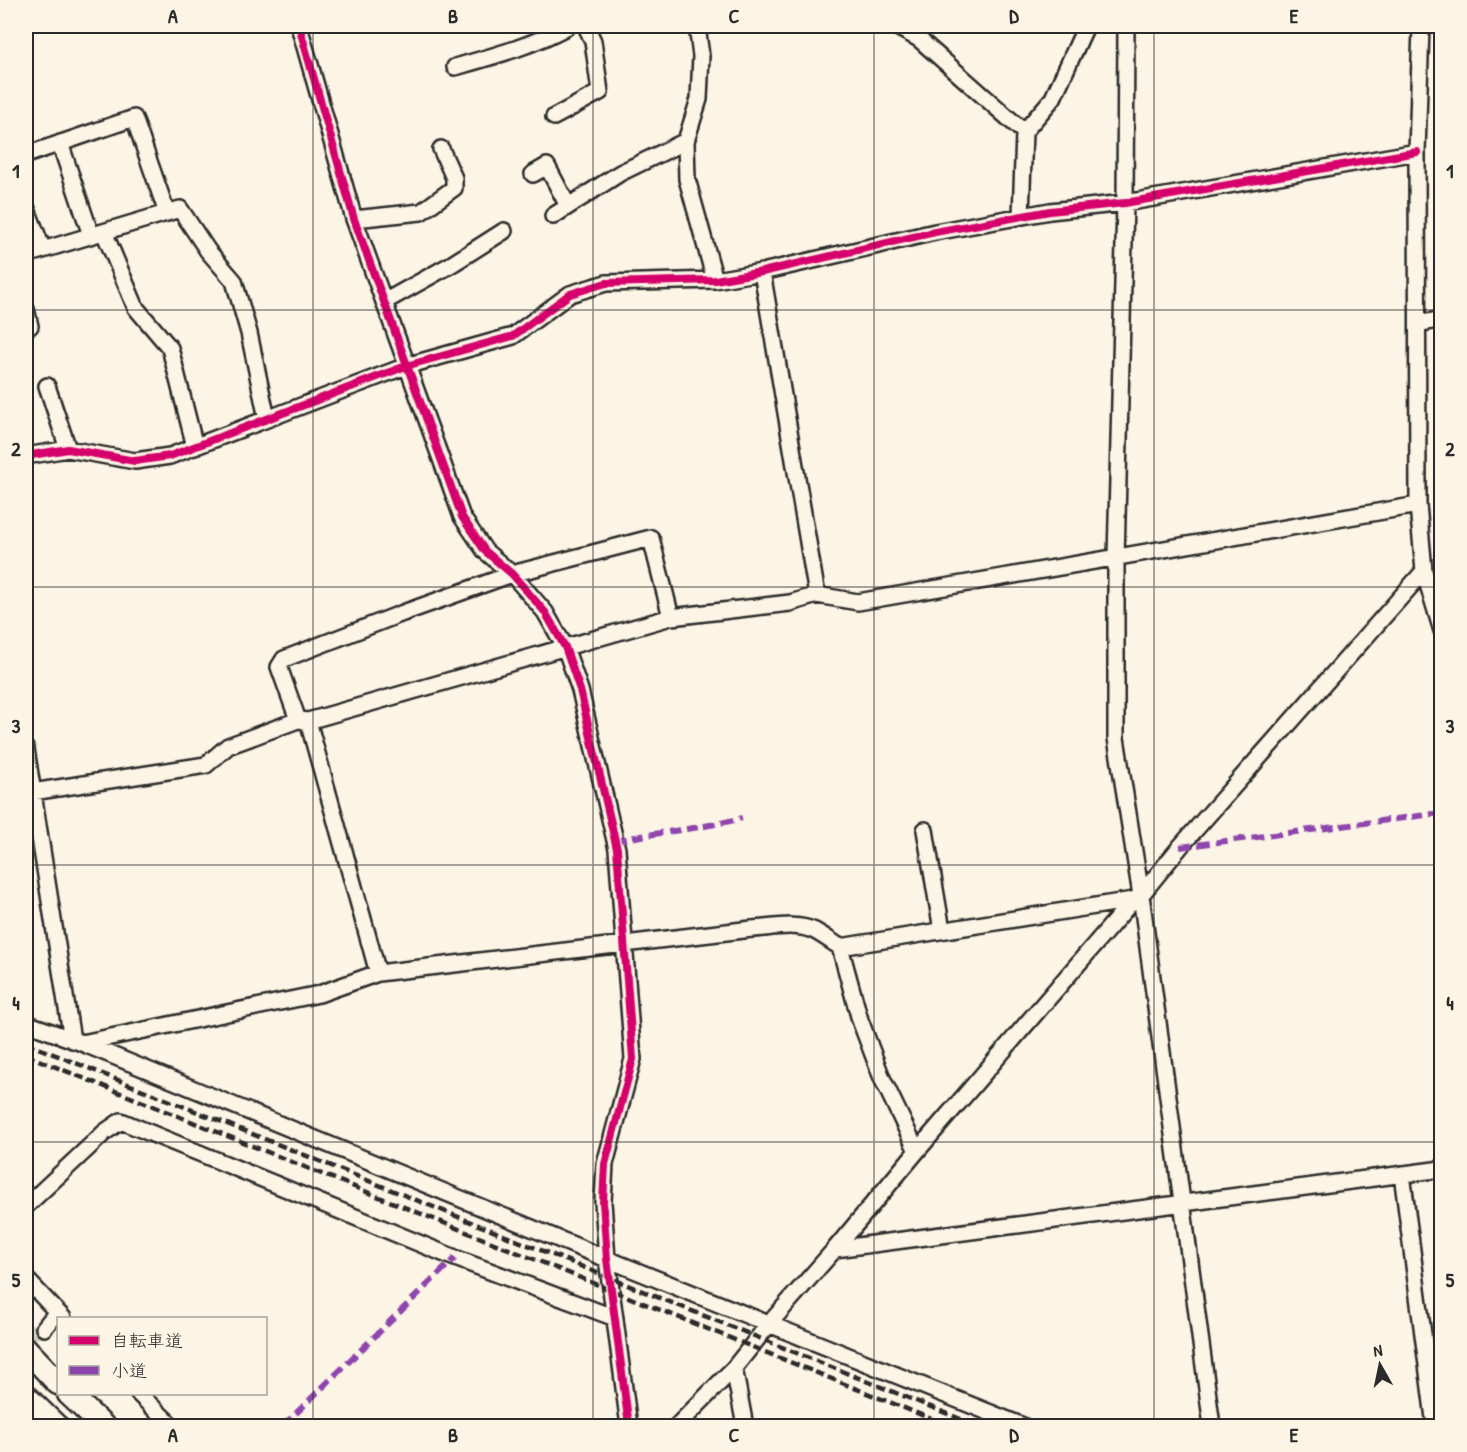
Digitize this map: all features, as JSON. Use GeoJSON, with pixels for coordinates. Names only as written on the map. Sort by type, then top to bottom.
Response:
{"type":"FeatureCollection","features":[{"type":"Feature","properties":{"kind":"highway"},"geometry":{"type":"LineString","coordinates":[[26,1350],[57,1382]]}},
{"type":"Feature","properties":{"kind":"highway"},"geometry":{"type":"LineString","coordinates":[[70,1395],[103,1426]]}},
{"type":"Feature","properties":{"kind":"highway"},"geometry":{"type":"LineString","coordinates":[[26,1396],[56,1426]]}},
{"type":"Feature","properties":{"kind":"street"},"geometry":{"type":"LineString","coordinates":[[299,26],[354,219],[462,517],[485,551],[512,574],[545,612],[565,647],[580,690],[617,849],[633,1059],[606,1164],[603,1202],[607,1260],[629,1426]]}},
{"type":"Feature","properties":{"kind":"street"},"geometry":{"type":"LineString","coordinates":[[455,67],[522,48],[568,26]]}},
{"type":"Feature","properties":{"kind":"street"},"geometry":{"type":"LineString","coordinates":[[554,117],[600,92],[593,41],[586,26]]}},
{"type":"Feature","properties":{"kind":"street"},"geometry":{"type":"LineString","coordinates":[[697,26],[701,56],[699,99],[686,141],[687,179],[716,280]]}},
{"type":"Feature","properties":{"kind":"street"},"geometry":{"type":"LineString","coordinates":[[895,26],[919,39],[1024,132]]}},
{"type":"Feature","properties":{"kind":"street"},"geometry":{"type":"LineString","coordinates":[[1021,216],[1024,132],[1053,98],[1086,26]]}},
{"type":"Feature","properties":{"kind":"street"},"geometry":{"type":"LineString","coordinates":[[1126,26],[1125,203],[1116,558],[1116,738],[1137,898],[1183,1204],[1212,1426]]}},
{"type":"Feature","properties":{"kind":"street"},"geometry":{"type":"LineString","coordinates":[[1421,26],[1417,152],[1418,505],[1424,571],[1442,631]]}},
{"type":"Feature","properties":{"kind":"street"},"geometry":{"type":"LineString","coordinates":[[26,155],[135,118],[167,213]]}},
{"type":"Feature","properties":{"kind":"street"},"geometry":{"type":"LineString","coordinates":[[553,216],[620,173],[686,141]]}},
{"type":"Feature","properties":{"kind":"street"},"geometry":{"type":"LineString","coordinates":[[60,143],[98,233],[136,308],[170,348],[195,447]]}},
{"type":"Feature","properties":{"kind":"street"},"geometry":{"type":"LineString","coordinates":[[354,219],[421,212],[454,188],[454,178],[441,149]]}},
{"type":"Feature","properties":{"kind":"street"},"geometry":{"type":"LineString","coordinates":[[26,456],[68,449],[135,461],[170,456],[406,366],[513,336],[570,294],[606,283],[716,280],[762,272],[935,232],[1021,216],[1125,203],[1417,152]]}},
{"type":"Feature","properties":{"kind":"street"},"geometry":{"type":"LineString","coordinates":[[533,174],[546,166],[568,206]]}},
{"type":"Feature","properties":{"kind":"street"},"geometry":{"type":"LineString","coordinates":[[26,207],[42,250]]}},
{"type":"Feature","properties":{"kind":"street"},"geometry":{"type":"LineString","coordinates":[[26,255],[180,209],[208,251],[234,281],[249,333],[267,419]]}},
{"type":"Feature","properties":{"kind":"street"},"geometry":{"type":"LineString","coordinates":[[384,302],[452,264],[504,231]]}},
{"type":"Feature","properties":{"kind":"street"},"geometry":{"type":"LineString","coordinates":[[762,272],[817,595]]}},
{"type":"Feature","properties":{"kind":"street"},"geometry":{"type":"LineString","coordinates":[[26,309],[30,326]]}},
{"type":"Feature","properties":{"kind":"street"},"geometry":{"type":"LineString","coordinates":[[1418,324],[1442,319]]}},
{"type":"Feature","properties":{"kind":"street"},"geometry":{"type":"LineString","coordinates":[[47,386],[68,449]]}},
{"type":"Feature","properties":{"kind":"street"},"geometry":{"type":"LineString","coordinates":[[29,792],[207,765],[228,746],[303,720],[671,617],[790,603],[817,595],[858,602],[1418,505]]}},
{"type":"Feature","properties":{"kind":"street"},"geometry":{"type":"LineString","coordinates":[[378,974],[303,720],[279,668],[284,659],[512,574],[651,538],[671,617]]}},
{"type":"Feature","properties":{"kind":"street"},"geometry":{"type":"LineString","coordinates":[[677,1426],[734,1368],[917,1151],[1180,847],[1424,571]]}},
{"type":"Feature","properties":{"kind":"street"},"geometry":{"type":"LineString","coordinates":[[26,749],[29,792],[77,1041]]}},
{"type":"Feature","properties":{"kind":"street"},"geometry":{"type":"LineString","coordinates":[[925,830],[942,930]]}},
{"type":"Feature","properties":{"kind":"street"},"geometry":{"type":"LineString","coordinates":[[77,1041],[319,994],[378,974],[752,929],[794,927],[814,931],[840,947],[1137,898]]}},
{"type":"Feature","properties":{"kind":"street"},"geometry":{"type":"LineString","coordinates":[[840,947],[860,1020],[882,1078],[917,1151]]}},
{"type":"Feature","properties":{"kind":"street"},"geometry":{"type":"LineString","coordinates":[[26,1023],[77,1041],[607,1260],[1023,1426]]}},
{"type":"Feature","properties":{"kind":"street"},"geometry":{"type":"LineString","coordinates":[[26,1206],[105,1131],[121,1121],[455,1258],[615,1318]]}},
{"type":"Feature","properties":{"kind":"street"},"geometry":{"type":"LineString","coordinates":[[835,1249],[1442,1169]]}},
{"type":"Feature","properties":{"kind":"street"},"geometry":{"type":"LineString","coordinates":[[1402,1174],[1435,1426]]}},
{"type":"Feature","properties":{"kind":"street"},"geometry":{"type":"LineString","coordinates":[[26,1278],[60,1315]]}},
{"type":"Feature","properties":{"kind":"street"},"geometry":{"type":"LineString","coordinates":[[44,1328],[57,1317]]}},
{"type":"Feature","properties":{"kind":"street"},"geometry":{"type":"LineString","coordinates":[[734,1368],[745,1426]]}},
{"type":"Feature","properties":{"kind":"street"},"geometry":{"type":"LineString","coordinates":[[140,1395],[172,1426]]}},
{"type":"Feature","properties":{"kind":"tunnel"},"geometry":{"type":"LineString","coordinates":[[26,1335],[44,1328]]}},
{"type":"Feature","properties":{"kind":"railway"},"geometry":{"type":"LineString","coordinates":[[26,1043],[978,1426]]}},
{"type":"Feature","properties":{"kind":"railway"},"geometry":{"type":"LineString","coordinates":[[26,1055],[949,1426]]}},
{"type":"Feature","properties":{"kind":"marked path"},"geometry":{"type":"LineString","coordinates":[[1180,847],[1442,813]]}},
{"type":"Feature","properties":{"kind":"marked path"},"geometry":{"type":"LineString","coordinates":[[615,841],[742,818]]}},
{"type":"Feature","properties":{"kind":"marked path"},"geometry":{"type":"LineString","coordinates":[[283,1426],[455,1258]]}},
{"type":"Feature","properties":{"kind":"cycle path"},"geometry":{"type":"LineString","coordinates":[[299,26],[354,219],[462,517],[485,551],[512,574],[545,612],[565,647],[580,690],[617,849],[633,1059],[605,1164],[603,1202],[607,1259],[629,1426]]}},
{"type":"Feature","properties":{"kind":"cycle path"},"geometry":{"type":"LineString","coordinates":[[26,456],[68,449],[135,461],[170,456],[406,366],[513,336],[570,294],[606,283],[715,280],[762,272],[935,232],[1050,211],[1125,203],[1417,152]]}}]}
